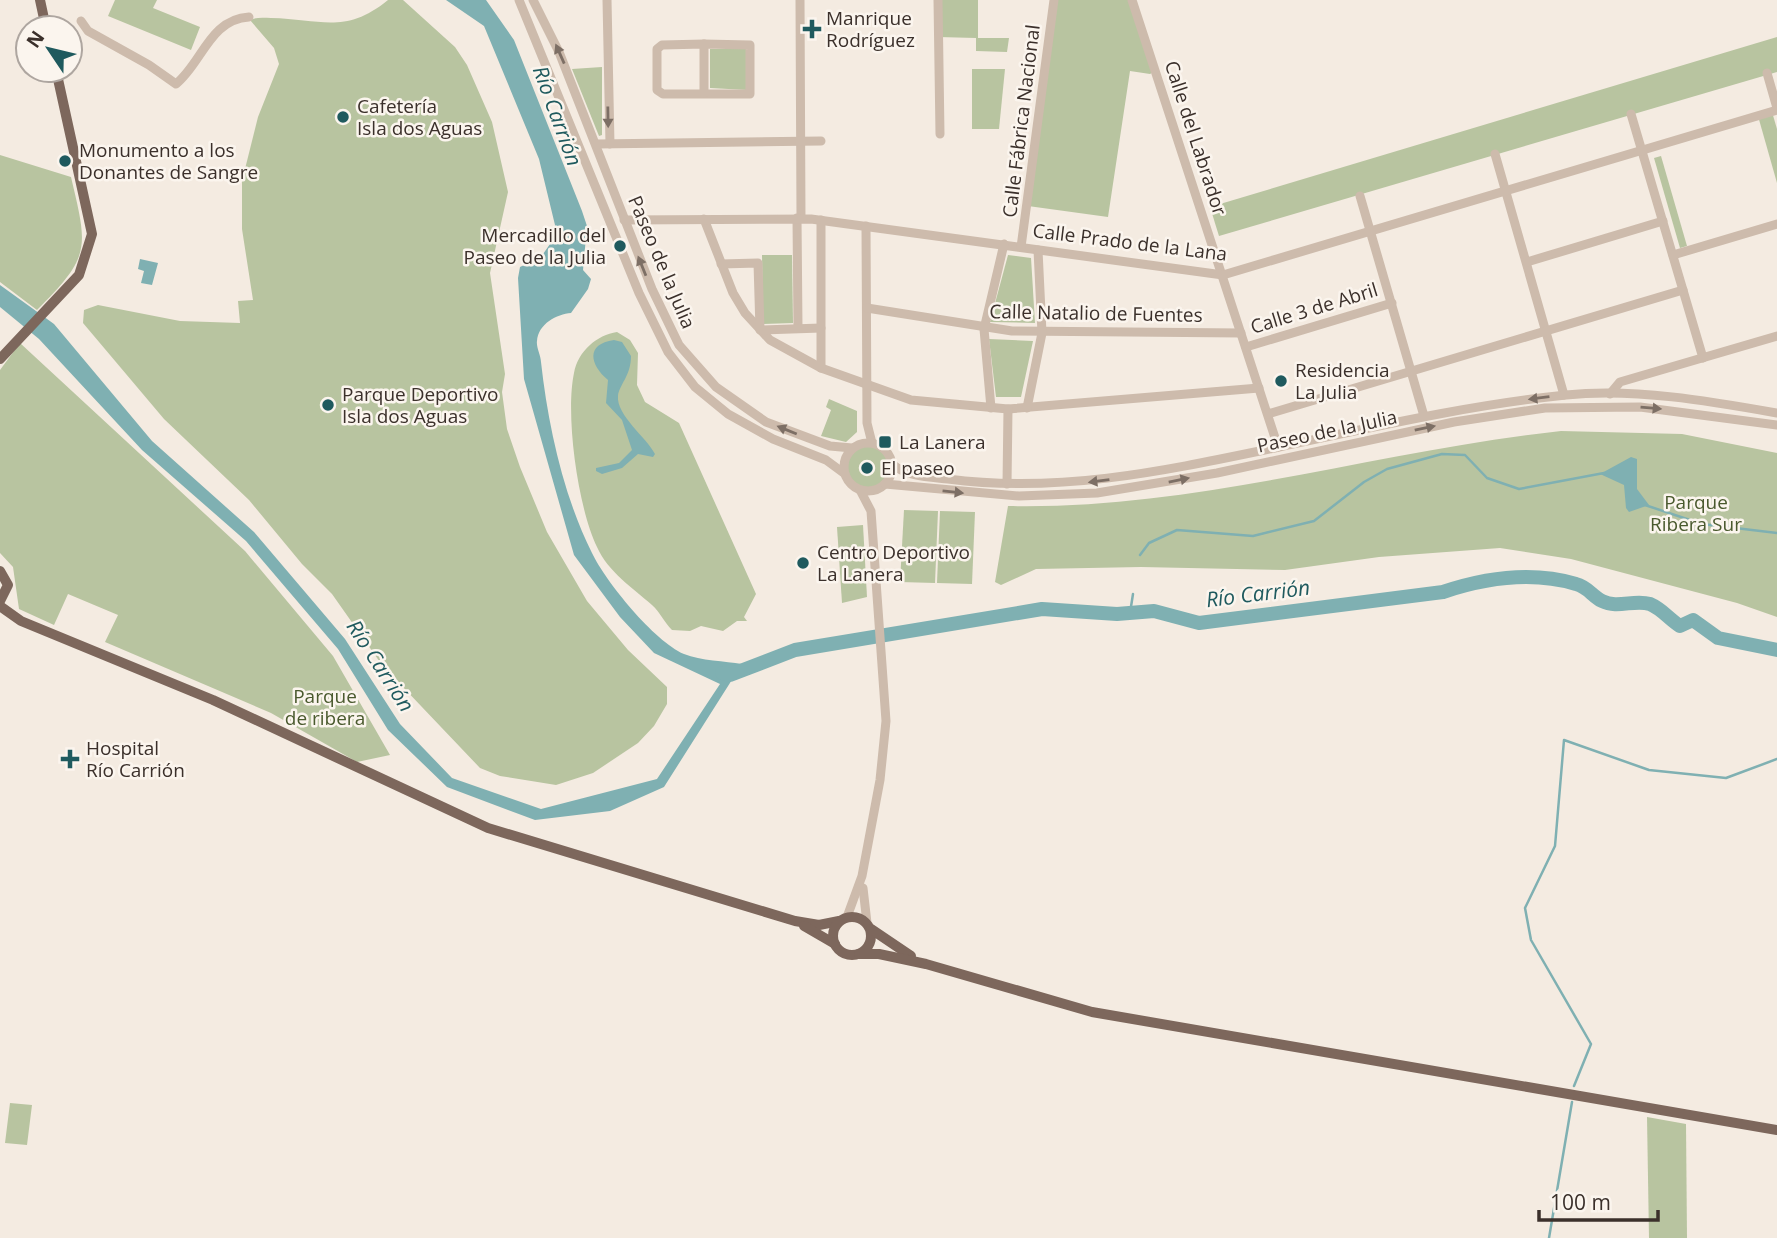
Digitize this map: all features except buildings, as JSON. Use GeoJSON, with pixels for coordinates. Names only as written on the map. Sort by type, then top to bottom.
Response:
{"type":"FeatureCollection","features":[{"type":"Feature","properties":{"kind":"main road"},"geometry":{"type":"LineString","coordinates":[[0,359],[4,349],[17,340],[79,275],[92,234],[59,84]]}},
{"type":"Feature","properties":{"kind":"main road"},"geometry":{"type":"LineString","coordinates":[[0,571],[7,580],[2,601],[12,617],[139,668],[488,828],[795,921],[819,925],[858,917],[899,951],[926,964]]}},
{"type":"Feature","properties":{"kind":"main road"},"geometry":{"type":"LineString","coordinates":[[835,944],[833,932],[844,919]]}},
{"type":"Feature","properties":{"kind":"main road"},"geometry":{"type":"LineString","coordinates":[[795,921],[847,954],[879,954],[926,964],[1092,1012],[1777,1130]]}},
{"type":"Feature","properties":{"kind":"main road"},"geometry":{"type":"LineString","coordinates":[[859,954],[871,941],[869,926]]}},
{"type":"Feature","properties":{"kind":"street","name":"Paseo de la Julia"},"geometry":{"type":"LineString","coordinates":[[519,0],[639,293],[668,352],[695,387],[728,414],[773,439],[826,460],[845,474]]}},
{"type":"Feature","properties":{"kind":"street","name":"Paseo de la Julia"},"geometry":{"type":"LineString","coordinates":[[533,0],[559,52],[597,144],[624,220],[667,324],[679,345],[706,378],[766,422],[830,446],[856,446]]}},
{"type":"Feature","properties":{"kind":"street"},"geometry":{"type":"LineString","coordinates":[[607,0],[610,144]]}},
{"type":"Feature","properties":{"kind":"street"},"geometry":{"type":"LineString","coordinates":[[798,328],[800,0]]}},
{"type":"Feature","properties":{"kind":"street"},"geometry":{"type":"LineString","coordinates":[[937,0],[940,134]]}},
{"type":"Feature","properties":{"kind":"street","name":"Calle Fábrica Nacional"},"geometry":{"type":"LineString","coordinates":[[1021,247],[1054,0]]}},
{"type":"Feature","properties":{"kind":"street","name":"Calle del Labrador"},"geometry":{"type":"LineString","coordinates":[[1132,0],[1278,447]]}},
{"type":"Feature","properties":{"kind":"street"},"geometry":{"type":"LineString","coordinates":[[84,26],[176,84],[214,34],[237,18],[249,17]]}},
{"type":"Feature","properties":{"kind":"street"},"geometry":{"type":"LineString","coordinates":[[704,44],[704,93]]}},
{"type":"Feature","properties":{"kind":"street"},"geometry":{"type":"LineString","coordinates":[[704,44],[750,45],[750,94],[663,94],[657,90],[657,49],[662,45],[704,44]]}},
{"type":"Feature","properties":{"kind":"street"},"geometry":{"type":"LineString","coordinates":[[1767,74],[1777,109]]}},
{"type":"Feature","properties":{"kind":"street","name":"Calle Prado de la Lana"},"geometry":{"type":"LineString","coordinates":[[624,220],[821,220],[1223,275],[1777,109]]}},
{"type":"Feature","properties":{"kind":"street"},"geometry":{"type":"LineString","coordinates":[[1631,114],[1703,358]]}},
{"type":"Feature","properties":{"kind":"street"},"geometry":{"type":"LineString","coordinates":[[597,144],[821,141]]}},
{"type":"Feature","properties":{"kind":"street"},"geometry":{"type":"LineString","coordinates":[[1495,154],[1564,395]]}},
{"type":"Feature","properties":{"kind":"street"},"geometry":{"type":"LineString","coordinates":[[1360,196],[1424,416]]}},
{"type":"Feature","properties":{"kind":"street"},"geometry":{"type":"LineString","coordinates":[[704,219],[721,264],[745,313],[760,330],[786,350],[821,368],[911,400],[1008,409],[1259,388]]}},
{"type":"Feature","properties":{"kind":"street"},"geometry":{"type":"LineString","coordinates":[[821,220],[821,368]]}},
{"type":"Feature","properties":{"kind":"street"},"geometry":{"type":"LineString","coordinates":[[1527,262],[1663,221]]}},
{"type":"Feature","properties":{"kind":"street"},"geometry":{"type":"LineString","coordinates":[[1673,255],[1777,224]]}},
{"type":"Feature","properties":{"kind":"street"},"geometry":{"type":"LineString","coordinates":[[866,226],[867,423],[872,443]]}},
{"type":"Feature","properties":{"kind":"street","name":"Calle Fábrica Nacional"},"geometry":{"type":"LineString","coordinates":[[991,408],[984,328],[1004,244]]}},
{"type":"Feature","properties":{"kind":"street"},"geometry":{"type":"LineString","coordinates":[[1027,408],[1042,333],[1038,250]]}},
{"type":"Feature","properties":{"kind":"street"},"geometry":{"type":"LineString","coordinates":[[721,264],[758,263],[760,330]]}},
{"type":"Feature","properties":{"kind":"street"},"geometry":{"type":"LineString","coordinates":[[1268,414],[1413,373],[1683,290]]}},
{"type":"Feature","properties":{"kind":"street","name":"Calle 3 de Abril"},"geometry":{"type":"LineString","coordinates":[[1246,346],[1392,303]]}},
{"type":"Feature","properties":{"kind":"street","name":"Calle Natalio de Fuentes"},"geometry":{"type":"LineString","coordinates":[[867,308],[984,328],[1042,333],[1241,333]]}},
{"type":"Feature","properties":{"kind":"street"},"geometry":{"type":"LineString","coordinates":[[760,330],[821,328]]}},
{"type":"Feature","properties":{"kind":"street"},"geometry":{"type":"LineString","coordinates":[[1611,394],[1620,383],[1777,336]]}},
{"type":"Feature","properties":{"kind":"street","name":"Paseo de la Julia"},"geometry":{"type":"LineString","coordinates":[[892,464],[915,475],[1007,484],[1100,481],[1424,416],[1564,395],[1611,394],[1699,400],[1777,413]]}},
{"type":"Feature","properties":{"kind":"street","name":"Paseo de la Julia"},"geometry":{"type":"LineString","coordinates":[[885,484],[1019,496],[1107,492],[1217,472],[1454,422],[1545,408],[1640,407],[1777,425]]}},
{"type":"Feature","properties":{"kind":"street"},"geometry":{"type":"LineString","coordinates":[[1007,484],[1008,409]]}},
{"type":"Feature","properties":{"kind":"street"},"geometry":{"type":"LineString","coordinates":[[867,423],[856,446],[845,459],[845,474],[849,482],[860,490],[871,511]]}},
{"type":"Feature","properties":{"kind":"street"},"geometry":{"type":"LineString","coordinates":[[856,446],[872,443],[886,451],[892,464],[885,484],[875,490],[860,490]]}},
{"type":"Feature","properties":{"kind":"street","name":"Paseo de la Julia"},"geometry":{"type":"LineString","coordinates":[[826,460],[845,459]]}},
{"type":"Feature","properties":{"kind":"street"},"geometry":{"type":"LineString","coordinates":[[844,919],[862,876],[883,753],[885,687],[871,511],[875,490]]}},
{"type":"Feature","properties":{"kind":"street"},"geometry":{"type":"LineString","coordinates":[[862,876],[869,926]]}},
{"type":"Feature","properties":{"kind":"green space"},"geometry":{"type":"Polygon","coordinates":[[[115,0],[157,0],[153,8],[200,27],[191,50],[108,16],[115,0]]]}},
{"type":"Feature","properties":{"kind":"green space","name":"Parque Deportivo Isla dos Aguas"},"geometry":{"type":"Polygon","coordinates":[[[388,0],[403,0],[455,47],[467,65],[492,122],[508,192],[490,273],[505,374],[502,392],[507,429],[520,467],[547,532],[587,601],[628,650],[667,687],[667,704],[654,726],[638,743],[593,773],[556,785],[500,776],[480,768],[382,665],[332,594],[302,564],[249,500],[164,419],[83,323],[84,310],[98,305],[180,321],[240,323],[238,301],[253,300],[242,229],[242,181],[258,117],[279,64],[274,48],[250,20],[263,18],[345,21],[359,18],[388,0]]]}},
{"type":"Feature","properties":{"kind":"green space"},"geometry":{"type":"Polygon","coordinates":[[[938,0],[978,0],[978,38],[1009,38],[1007,52],[976,51],[976,38],[938,37],[938,0]]]}},
{"type":"Feature","properties":{"kind":"green space"},"geometry":{"type":"Polygon","coordinates":[[[1054,0],[1132,0],[1155,71],[1150,74],[1130,71],[1108,217],[1028,206],[1054,0]]]}},
{"type":"Feature","properties":{"kind":"green space"},"geometry":{"type":"Polygon","coordinates":[[[1777,37],[1777,72],[1219,236],[1210,207],[1777,37]]]}},
{"type":"Feature","properties":{"kind":"green space"},"geometry":{"type":"Polygon","coordinates":[[[710,49],[746,49],[747,90],[710,88],[710,49]]]}},
{"type":"Feature","properties":{"kind":"green space"},"geometry":{"type":"Polygon","coordinates":[[[602,67],[602,135],[599,136],[572,69],[602,67]]]}},
{"type":"Feature","properties":{"kind":"green space"},"geometry":{"type":"Polygon","coordinates":[[[972,69],[1005,69],[999,129],[972,129],[972,69]]]}},
{"type":"Feature","properties":{"kind":"green space"},"geometry":{"type":"Polygon","coordinates":[[[1772,112],[1777,129],[1777,183],[1758,116],[1772,112]]]}},
{"type":"Feature","properties":{"kind":"green space"},"geometry":{"type":"Polygon","coordinates":[[[0,155],[71,177],[80,221],[81,250],[67,277],[37,310],[0,282],[0,155]]]}},
{"type":"Feature","properties":{"kind":"green space"},"geometry":{"type":"Polygon","coordinates":[[[1661,156],[1687,246],[1680,248],[1654,158],[1661,156]]]}},
{"type":"Feature","properties":{"kind":"green space"},"geometry":{"type":"Polygon","coordinates":[[[762,255],[792,255],[793,323],[763,324],[762,255]]]}},
{"type":"Feature","properties":{"kind":"green space"},"geometry":{"type":"Polygon","coordinates":[[[1008,255],[1031,258],[1035,323],[990,322],[1008,255]]]}},
{"type":"Feature","properties":{"kind":"green space"},"geometry":{"type":"Polygon","coordinates":[[[617,332],[630,340],[638,353],[637,385],[645,402],[679,423],[756,594],[744,617],[747,621],[737,621],[723,631],[701,626],[690,631],[672,630],[655,608],[608,564],[590,530],[579,486],[572,437],[574,373],[584,351],[590,345],[617,332]]]}},
{"type":"Feature","properties":{"kind":"green space"},"geometry":{"type":"Polygon","coordinates":[[[989,339],[1033,341],[1021,397],[996,397],[989,339]]]}},
{"type":"Feature","properties":{"kind":"green space","name":"Parque de ribera"},"geometry":{"type":"Polygon","coordinates":[[[20,343],[245,551],[333,656],[390,755],[357,762],[271,713],[105,642],[118,615],[68,594],[54,625],[19,609],[13,567],[0,553],[0,370],[20,343]]]}},
{"type":"Feature","properties":{"kind":"green space"},"geometry":{"type":"Polygon","coordinates":[[[829,399],[857,411],[857,432],[846,442],[821,436],[831,410],[826,407],[829,399]]]}},
{"type":"Feature","properties":{"kind":"green space","name":"Parque Ribera Sur"},"geometry":{"type":"Polygon","coordinates":[[[1561,431],[1682,434],[1777,453],[1777,617],[1737,603],[1571,559],[1500,548],[1379,557],[1285,570],[1141,567],[1036,569],[1001,585],[995,582],[1008,506],[1078,505],[1147,499],[1285,478],[1492,440],[1561,431]]]}},
{"type":"Feature","properties":{"kind":"green space"},"geometry":{"type":"Polygon","coordinates":[[[868,443],[885,450],[892,467],[885,484],[868,491],[851,484],[844,467],[851,450],[868,443]]]}},
{"type":"Feature","properties":{"kind":"green space"},"geometry":{"type":"Polygon","coordinates":[[[904,510],[938,511],[935,583],[900,582],[904,510]]]}},
{"type":"Feature","properties":{"kind":"green space"},"geometry":{"type":"Polygon","coordinates":[[[940,511],[975,512],[972,584],[937,583],[940,511]]]}},
{"type":"Feature","properties":{"kind":"green space"},"geometry":{"type":"Polygon","coordinates":[[[863,525],[867,597],[842,603],[837,527],[863,525]]]}},
{"type":"Feature","properties":{"kind":"green space"},"geometry":{"type":"Polygon","coordinates":[[[10,1103],[32,1105],[27,1145],[5,1143],[10,1103]]]}},
{"type":"Feature","properties":{"kind":"green space"},"geometry":{"type":"Polygon","coordinates":[[[1647,1117],[1686,1124],[1687,1238],[1649,1238],[1647,1117]]]}},
{"type":"Feature","properties":{"kind":"water"},"geometry":{"type":"Polygon","coordinates":[[[446,0],[486,0],[514,40],[587,226],[583,270],[591,279],[588,289],[571,313],[560,315],[545,325],[538,335],[537,343],[558,459],[582,531],[608,579],[632,610],[659,637],[684,654],[742,664],[664,787],[610,811],[535,820],[447,787],[388,730],[338,649],[246,541],[142,450],[39,339],[0,307],[0,285],[54,324],[152,441],[254,532],[345,639],[400,724],[452,778],[541,809],[657,779],[720,684],[654,653],[620,617],[574,555],[524,379],[518,278],[520,267],[541,257],[550,244],[555,225],[539,159],[484,26],[446,0]]]}},
{"type":"Feature","properties":{"kind":"water"},"geometry":{"type":"Polygon","coordinates":[[[140,259],[158,263],[152,285],[141,283],[144,271],[138,269],[140,259]]]}},
{"type":"Feature","properties":{"kind":"water"},"geometry":{"type":"Polygon","coordinates":[[[614,340],[622,342],[631,356],[629,369],[619,392],[619,403],[622,411],[655,454],[653,457],[638,454],[622,468],[602,474],[596,471],[596,468],[619,463],[632,450],[622,420],[606,403],[608,380],[597,368],[593,356],[598,346],[614,340]]]}},
{"type":"Feature","properties":{"kind":"water"},"geometry":{"type":"Polygon","coordinates":[[[1631,457],[1637,459],[1637,489],[1649,505],[1629,512],[1626,508],[1624,485],[1600,474],[1631,457]]]}},
{"type":"Feature","properties":{"kind":"waterway"},"geometry":{"type":"LineString","coordinates":[[1140,555],[1149,543],[1177,530],[1253,536],[1314,521],[1364,482],[1387,469],[1442,454],[1465,455],[1487,478],[1519,489],[1604,473]]}},
{"type":"Feature","properties":{"kind":"waterway"},"geometry":{"type":"LineString","coordinates":[[1645,505],[1702,524],[1777,533]]}},
{"type":"Feature","properties":{"kind":"waterway","name":"Río Carrión"},"geometry":{"type":"LineString","coordinates":[[722,673],[730,675],[795,650],[1042,609],[1117,614],[1154,611],[1199,623],[1443,592],[1475,583],[1526,577],[1576,584],[1608,603],[1650,604],[1680,626],[1693,620],[1718,638],[1777,650]]}},
{"type":"Feature","properties":{"kind":"waterway"},"geometry":{"type":"LineString","coordinates":[[1130,613],[1133,594]]}},
{"type":"Feature","properties":{"kind":"waterway"},"geometry":{"type":"LineString","coordinates":[[1574,1086],[1591,1044],[1531,940],[1525,908],[1555,846],[1564,740],[1649,770],[1726,778],[1777,759]]}},
{"type":"Feature","properties":{"kind":"waterway"},"geometry":{"type":"LineString","coordinates":[[1549,1238],[1572,1102]]}},
{"type":"Feature","properties":{"kind":"place","name":"Manrique Rodríguez"},"geometry":{"type":"Point","coordinates":[812,29]}},
{"type":"Feature","properties":{"kind":"place","name":"Cafetería Isla dos Aguas"},"geometry":{"type":"Point","coordinates":[343,117]}},
{"type":"Feature","properties":{"kind":"place","name":"Monumento a los Donantes de Sangre"},"geometry":{"type":"Point","coordinates":[65,161]}},
{"type":"Feature","properties":{"kind":"place","name":"Mercadillo del Paseo de la Julia"},"geometry":{"type":"Point","coordinates":[620,246]}},
{"type":"Feature","properties":{"kind":"place","name":"Residencia La Julia"},"geometry":{"type":"Point","coordinates":[1281,381]}},
{"type":"Feature","properties":{"kind":"place","name":"Parque Deportivo Isla dos Aguas"},"geometry":{"type":"Point","coordinates":[328,405]}},
{"type":"Feature","properties":{"kind":"place","name":"La Lanera"},"geometry":{"type":"Point","coordinates":[885,442]}},
{"type":"Feature","properties":{"kind":"place","name":"El paseo"},"geometry":{"type":"Point","coordinates":[867,468]}},
{"type":"Feature","properties":{"kind":"place","name":"Centro Deportivo La Lanera"},"geometry":{"type":"Point","coordinates":[803,563]}},
{"type":"Feature","properties":{"kind":"place","name":"Hospital Río Carrión"},"geometry":{"type":"Point","coordinates":[70,759]}}]}
